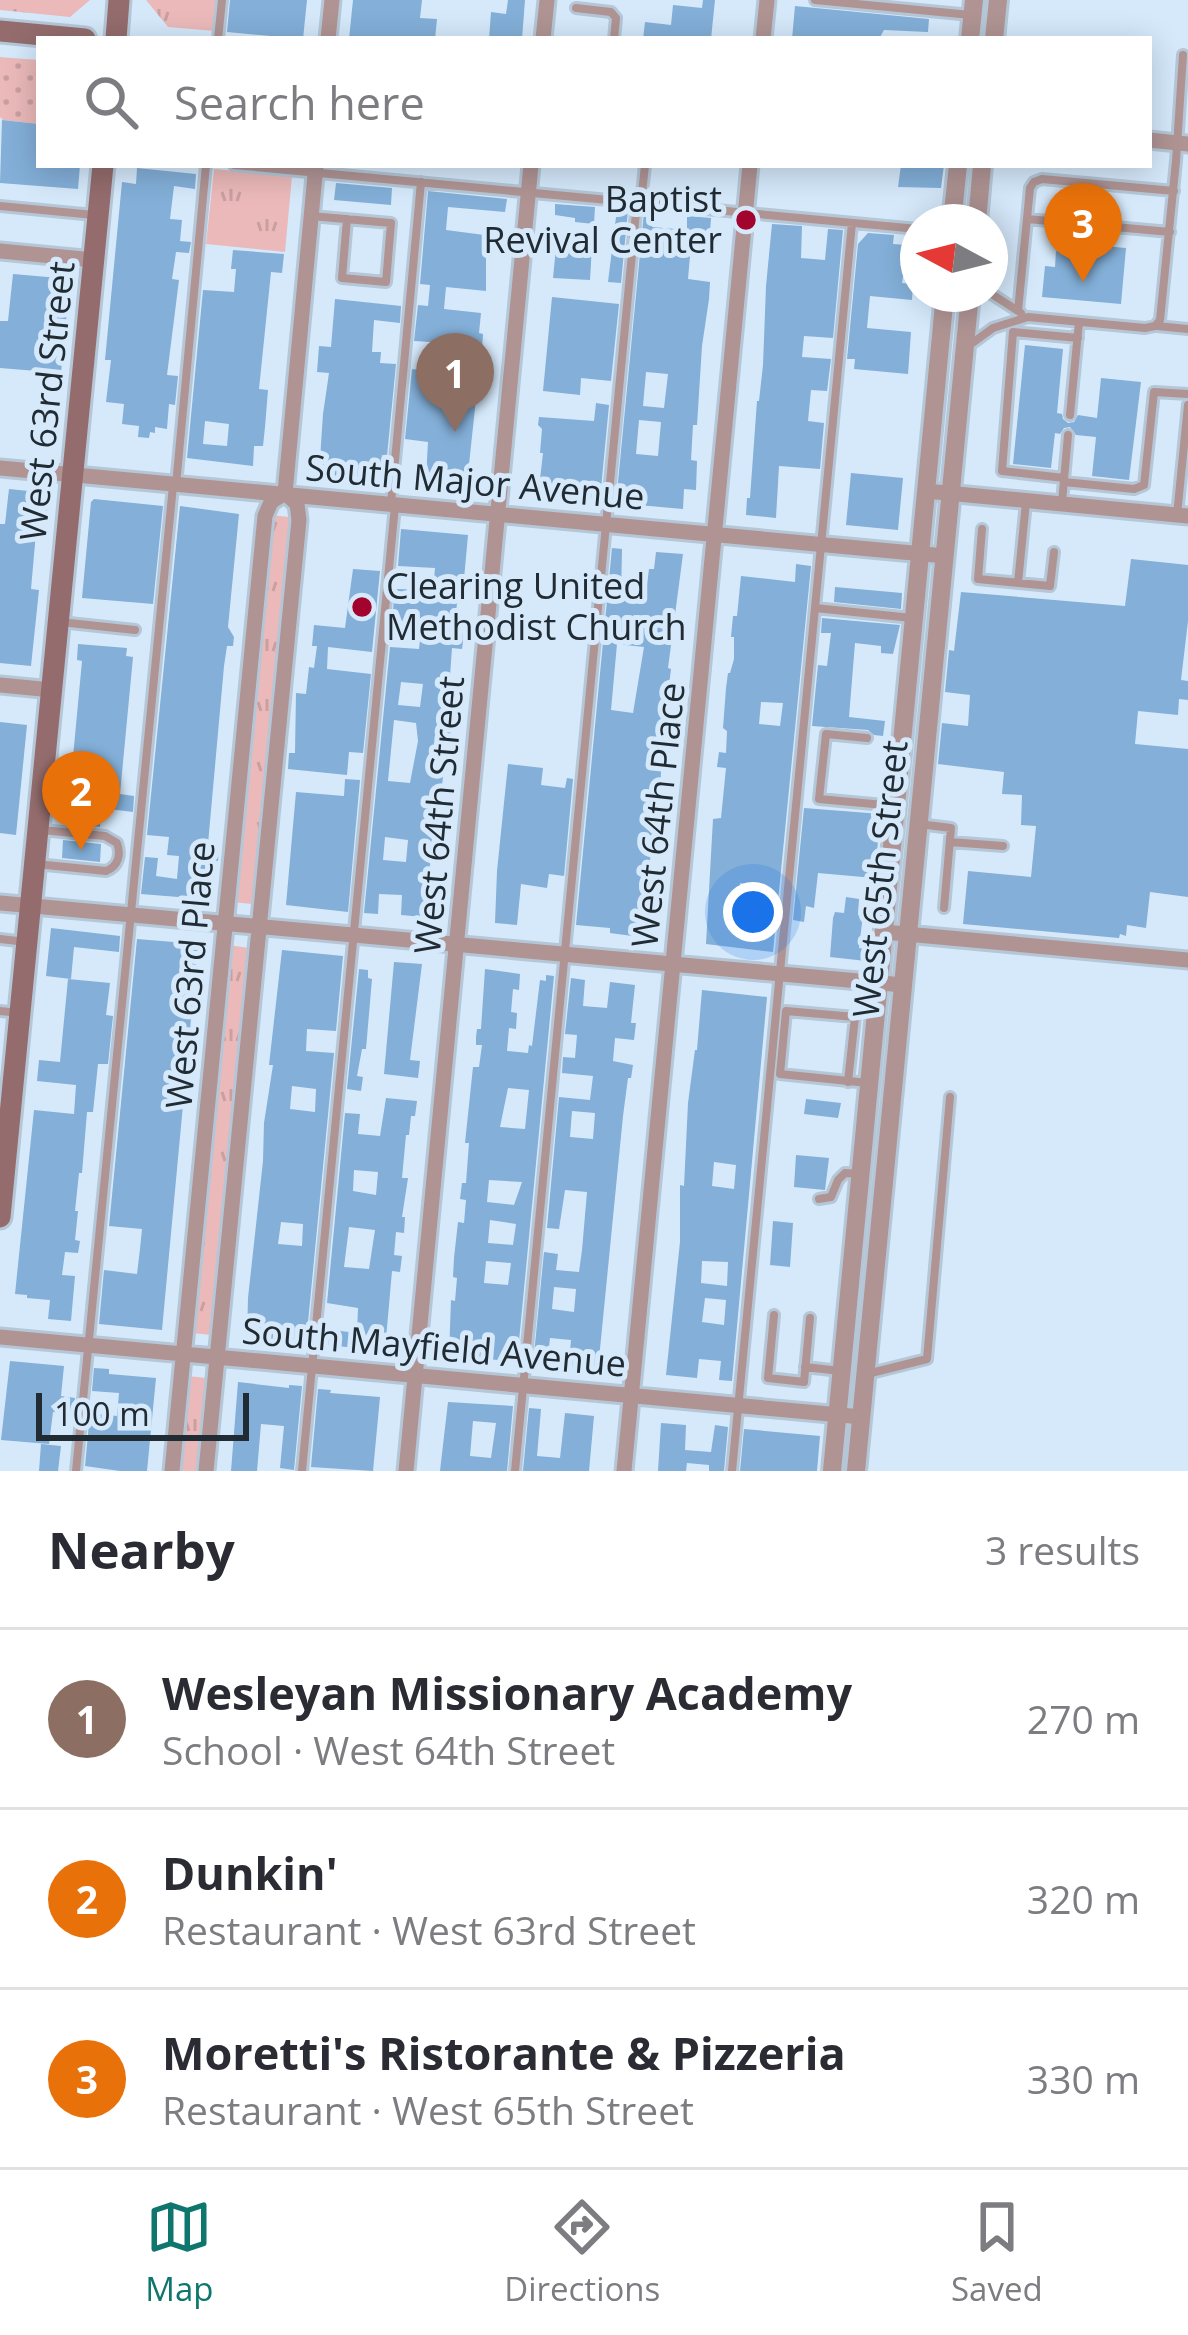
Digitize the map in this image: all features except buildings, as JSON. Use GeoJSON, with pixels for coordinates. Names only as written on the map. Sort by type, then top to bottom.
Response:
{"type":"FeatureCollection","features":[{"type":"Feature","properties":{"kind":"main road"},"geometry":{"type":"LineString","coordinates":[[116,36],[119,0]]}},
{"type":"Feature","properties":{"kind":"main road"},"geometry":{"type":"LineString","coordinates":[[0,31],[53,36]]}},
{"type":"Feature","properties":{"kind":"main road","name":"West 63rd Street"},"geometry":{"type":"LineString","coordinates":[[1,1205],[10,1012],[27,942],[103,168]]}},
{"type":"Feature","properties":{"kind":"street"},"geometry":{"type":"LineString","coordinates":[[328,36],[332,0]]}},
{"type":"Feature","properties":{"kind":"street"},"geometry":{"type":"LineString","coordinates":[[543,36],[547,0]]}},
{"type":"Feature","properties":{"kind":"street"},"geometry":{"type":"LineString","coordinates":[[763,36],[767,0]]}},
{"type":"Feature","properties":{"kind":"street"},"geometry":{"type":"LineString","coordinates":[[994,36],[998,0]]}},
{"type":"Feature","properties":{"kind":"street"},"geometry":{"type":"LineString","coordinates":[[1152,140],[1183,144]]}},
{"type":"Feature","properties":{"kind":"street","name":"West 64th Street"},"geometry":{"type":"LineString","coordinates":[[406,1471],[531,168]]}},
{"type":"Feature","properties":{"kind":"street","name":"West 64th Place"},"geometry":{"type":"LineString","coordinates":[[624,1471],[750,168]]}},
{"type":"Feature","properties":{"kind":"street"},"geometry":{"type":"LineString","coordinates":[[954,204],[958,168]]}},
{"type":"Feature","properties":{"kind":"street"},"geometry":{"type":"LineString","coordinates":[[979,204],[982,168]]}},
{"type":"Feature","properties":{"kind":"street","name":"West 63rd Place"},"geometry":{"type":"LineString","coordinates":[[285,494],[316,169]]}},
{"type":"Feature","properties":{"kind":"street"},"geometry":{"type":"LineString","coordinates":[[0,251],[94,260]]}},
{"type":"Feature","properties":{"kind":"street","name":"West 65th Street"},"geometry":{"type":"LineString","coordinates":[[832,1471],[943,312]]}},
{"type":"Feature","properties":{"kind":"street","name":"West 65th Street"},"geometry":{"type":"LineString","coordinates":[[856,1471],[968,312]]}},
{"type":"Feature","properties":{"kind":"street","name":"South Major Avenue"},"geometry":{"type":"LineString","coordinates":[[0,468],[945,556]]}},
{"type":"Feature","properties":{"kind":"street"},"geometry":{"type":"LineString","coordinates":[[926,491],[1182,515]]}},
{"type":"Feature","properties":{"kind":"street","name":"West 63rd Place"},"geometry":{"type":"LineString","coordinates":[[172,1471],[265,516],[271,502],[285,494]]}},
{"type":"Feature","properties":{"kind":"street","name":"West 63rd Place"},"geometry":{"type":"LineString","coordinates":[[206,1471],[299,520],[297,504],[285,494]]}},
{"type":"Feature","properties":{"kind":"street"},"geometry":{"type":"LineString","coordinates":[[0,685],[52,690]]}},
{"type":"Feature","properties":{"kind":"street"},"geometry":{"type":"LineString","coordinates":[[0,903],[903,985]]}},
{"type":"Feature","properties":{"kind":"street"},"geometry":{"type":"LineString","coordinates":[[884,932],[1188,960]]}},
{"type":"Feature","properties":{"kind":"street","name":"South Mayfield Avenue"},"geometry":{"type":"LineString","coordinates":[[0,1337],[862,1417]]}},
{"type":"Feature","properties":{"kind":"lane"},"geometry":{"type":"LineString","coordinates":[[218,36],[222,0]]}},
{"type":"Feature","properties":{"kind":"lane"},"geometry":{"type":"LineString","coordinates":[[814,0],[973,8]]}},
{"type":"Feature","properties":{"kind":"lane"},"geometry":{"type":"LineString","coordinates":[[576,8],[611,12],[616,18],[614,36]]}},
{"type":"Feature","properties":{"kind":"lane"},"geometry":{"type":"LineString","coordinates":[[1155,326],[1162,311],[1183,144],[1183,55]]}},
{"type":"Feature","properties":{"kind":"lane"},"geometry":{"type":"LineString","coordinates":[[76,1471],[206,168]]}},
{"type":"Feature","properties":{"kind":"lane"},"geometry":{"type":"LineString","coordinates":[[515,1471],[645,168]]}},
{"type":"Feature","properties":{"kind":"lane"},"geometry":{"type":"LineString","coordinates":[[316,169],[900,227]]}},
{"type":"Feature","properties":{"kind":"lane"},"geometry":{"type":"LineString","coordinates":[[1174,191],[1042,178],[1030,188],[1013,332],[1017,351],[1009,444],[1002,471],[1134,488],[1144,484],[1154,392],[1188,394]]}},
{"type":"Feature","properties":{"kind":"lane"},"geometry":{"type":"LineString","coordinates":[[302,1471],[421,182]]}},
{"type":"Feature","properties":{"kind":"lane"},"geometry":{"type":"LineString","coordinates":[[0,206],[98,215]]}},
{"type":"Feature","properties":{"kind":"lane"},"geometry":{"type":"LineString","coordinates":[[311,216],[347,219],[391,223],[386,282],[342,278],[347,219]]}},
{"type":"Feature","properties":{"kind":"lane"},"geometry":{"type":"LineString","coordinates":[[1027,219],[1170,232]]}},
{"type":"Feature","properties":{"kind":"lane"},"geometry":{"type":"LineString","coordinates":[[732,1471],[776,1056],[779,974],[852,223]]}},
{"type":"Feature","properties":{"kind":"lane"},"geometry":{"type":"LineString","coordinates":[[1008,308],[1028,317],[1188,329]]}},
{"type":"Feature","properties":{"kind":"lane"},"geometry":{"type":"LineString","coordinates":[[964,350],[1016,315]]}},
{"type":"Feature","properties":{"kind":"lane"},"geometry":{"type":"LineString","coordinates":[[1058,403],[1071,410],[1079,322]]}},
{"type":"Feature","properties":{"kind":"lane"},"geometry":{"type":"LineString","coordinates":[[1013,332],[1078,338]]}},
{"type":"Feature","properties":{"kind":"lane"},"geometry":{"type":"LineString","coordinates":[[1063,355],[1076,356]]}},
{"type":"Feature","properties":{"kind":"lane"},"geometry":{"type":"LineString","coordinates":[[1060,382],[1073,383]]}},
{"type":"Feature","properties":{"kind":"lane"},"geometry":{"type":"LineString","coordinates":[[1182,515],[1188,405]]}},
{"type":"Feature","properties":{"kind":"lane"},"geometry":{"type":"LineString","coordinates":[[1062,504],[1068,435]]}},
{"type":"Feature","properties":{"kind":"lane"},"geometry":{"type":"LineString","coordinates":[[1054,448],[1067,449]]}},
{"type":"Feature","properties":{"kind":"lane"},"geometry":{"type":"LineString","coordinates":[[1018,583],[1026,501]]}},
{"type":"Feature","properties":{"kind":"lane"},"geometry":{"type":"LineString","coordinates":[[982,529],[977,579],[1050,586],[1054,551]]}},
{"type":"Feature","properties":{"kind":"lane"},"geometry":{"type":"LineString","coordinates":[[815,608],[914,618]]}},
{"type":"Feature","properties":{"kind":"lane"},"geometry":{"type":"LineString","coordinates":[[58,622],[135,630]]}},
{"type":"Feature","properties":{"kind":"lane"},"geometry":{"type":"LineString","coordinates":[[867,738],[826,734],[819,799],[896,806]]}},
{"type":"Feature","properties":{"kind":"lane"},"geometry":{"type":"LineString","coordinates":[[919,824],[951,828],[944,908]]}},
{"type":"Feature","properties":{"kind":"lane"},"geometry":{"type":"LineString","coordinates":[[35,864],[106,871],[116,864],[119,849],[104,836],[38,830]]}},
{"type":"Feature","properties":{"kind":"lane"},"geometry":{"type":"LineString","coordinates":[[950,842],[1003,846]]}},
{"type":"Feature","properties":{"kind":"lane"},"geometry":{"type":"LineString","coordinates":[[0,940],[27,942]]}},
{"type":"Feature","properties":{"kind":"lane"},"geometry":{"type":"LineString","coordinates":[[848,1082],[855,1017],[786,1011],[776,1056],[780,1074],[848,1082],[870,1084]]}},
{"type":"Feature","properties":{"kind":"lane"},"geometry":{"type":"LineString","coordinates":[[866,1374],[926,1359],[950,1097]]}},
{"type":"Feature","properties":{"kind":"lane"},"geometry":{"type":"LineString","coordinates":[[819,1199],[832,1197],[845,1173],[861,1174]]}},
{"type":"Feature","properties":{"kind":"lane"},"geometry":{"type":"LineString","coordinates":[[774,1315],[768,1378],[804,1382],[810,1318]]}},
{"type":"Feature","properties":{"kind":"lane"},"geometry":{"type":"LineString","coordinates":[[805,1367],[842,1371]]}},
{"type":"Feature","properties":{"kind":"green space"},"geometry":{"type":"Polygon","coordinates":[[[0,0],[90,0],[70,17],[0,10],[0,0]]]}},
{"type":"Feature","properties":{"kind":"green space"},"geometry":{"type":"Polygon","coordinates":[[[146,0],[217,0],[214,31],[168,27],[146,0]]]}},
{"type":"Feature","properties":{"kind":"green space"},"geometry":{"type":"Polygon","coordinates":[[[0,57],[36,60],[36,124],[0,117],[0,57]]]}},
{"type":"Feature","properties":{"kind":"green space"},"geometry":{"type":"Polygon","coordinates":[[[214,169],[292,176],[285,252],[206,244],[214,169]]]}},
{"type":"Feature","properties":{"kind":"green space"},"geometry":{"type":"Polygon","coordinates":[[[269,515],[290,517],[252,904],[231,902],[269,515]]]}},
{"type":"Feature","properties":{"kind":"green space"},"geometry":{"type":"Polygon","coordinates":[[[228,945],[249,948],[212,1335],[191,1333],[228,945]]]}},
{"type":"Feature","properties":{"kind":"green space"},"geometry":{"type":"Polygon","coordinates":[[[188,1376],[206,1378],[197,1471],[178,1471],[188,1376]]]}},
{"type":"Feature","properties":{"kind":"place","name":"Baptist Revival Center"},"geometry":{"type":"Point","coordinates":[746,220]}},
{"type":"Feature","properties":{"kind":"place","name":"Moretti's Ristorante & Pizzeria"},"geometry":{"type":"Point","coordinates":[1083,282]}},
{"type":"Feature","properties":{"kind":"place","name":"Wesleyan Missionary Academy"},"geometry":{"type":"Point","coordinates":[455,432]}},
{"type":"Feature","properties":{"kind":"place","name":"Clearing United Methodist Church"},"geometry":{"type":"Point","coordinates":[362,607]}},
{"type":"Feature","properties":{"kind":"place","name":"Dunkin'"},"geometry":{"type":"Point","coordinates":[81,850]}}]}
